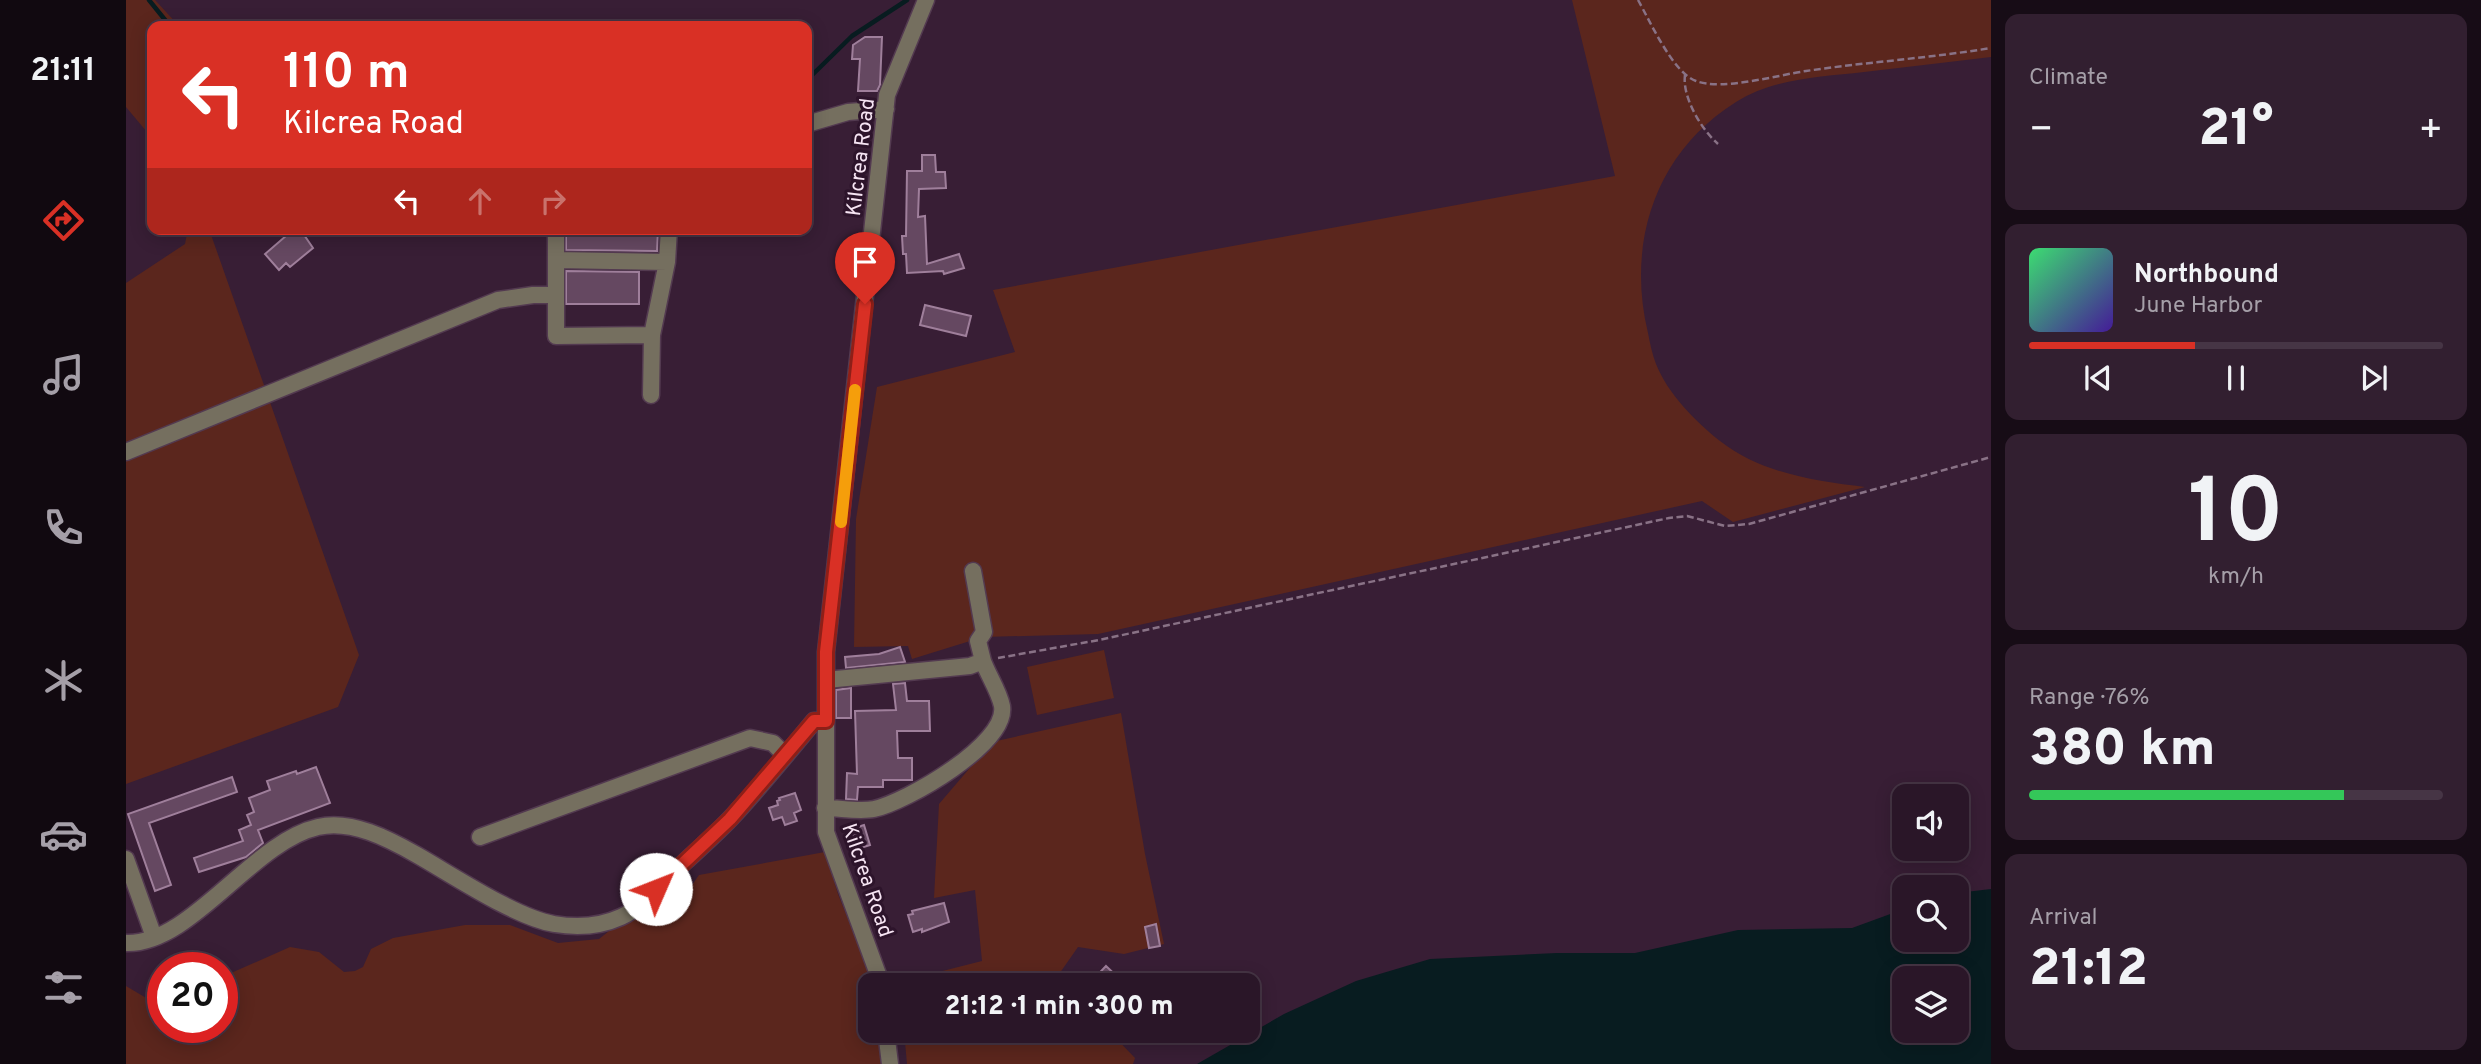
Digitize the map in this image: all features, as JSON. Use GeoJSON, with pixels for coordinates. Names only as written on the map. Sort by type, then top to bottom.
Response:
{"type":"FeatureCollection","features":[{"type":"Feature","properties":{"kind":"street","name":"Kilcrea Road"},"geometry":{"type":"LineString","coordinates":[[878,973],[826,832],[826,652],[887,95],[926,0]]}},
{"type":"Feature","properties":{"kind":"street"},"geometry":{"type":"LineString","coordinates":[[812,123],[848,112],[886,109]]}},
{"type":"Feature","properties":{"kind":"street"},"geometry":{"type":"LineString","coordinates":[[556,235],[556,336],[652,335]]}},
{"type":"Feature","properties":{"kind":"street"},"geometry":{"type":"LineString","coordinates":[[651,395],[652,335],[667,262],[669,235]]}},
{"type":"Feature","properties":{"kind":"street"},"geometry":{"type":"LineString","coordinates":[[556,260],[667,262]]}},
{"type":"Feature","properties":{"kind":"street"},"geometry":{"type":"LineString","coordinates":[[126,452],[498,300],[555,295]]}},
{"type":"Feature","properties":{"kind":"street"},"geometry":{"type":"LineString","coordinates":[[825,808],[873,809],[919,791],[965,760],[997,727],[1002,707],[978,642],[984,632],[973,571]]}},
{"type":"Feature","properties":{"kind":"street"},"geometry":{"type":"LineString","coordinates":[[826,680],[970,666],[983,661]]}},
{"type":"Feature","properties":{"kind":"street"},"geometry":{"type":"LineString","coordinates":[[126,943],[163,934],[289,837],[320,826],[350,827],[380,837],[522,913],[552,924],[596,926],[624,916],[656,889],[730,819],[814,721],[826,721]]}},
{"type":"Feature","properties":{"kind":"street"},"geometry":{"type":"LineString","coordinates":[[480,836],[750,738],[773,743],[785,755]]}},
{"type":"Feature","properties":{"kind":"street"},"geometry":{"type":"LineString","coordinates":[[126,859],[154,937]]}},
{"type":"Feature","properties":{"kind":"street"},"geometry":{"type":"LineString","coordinates":[[887,1043],[890,1064]]}},
{"type":"Feature","properties":{"kind":"path"},"geometry":{"type":"LineString","coordinates":[[1638,0],[1685,75],[1694,81],[1705,83],[1733,83],[1991,48]]}},
{"type":"Feature","properties":{"kind":"path"},"geometry":{"type":"LineString","coordinates":[[1685,75],[1684,82],[1699,124],[1718,144]]}},
{"type":"Feature","properties":{"kind":"path"},"geometry":{"type":"LineString","coordinates":[[983,661],[1098,640],[1669,518],[1688,516],[1725,526],[1749,524],[1991,457]]}},
{"type":"Feature","properties":{"kind":"shaded area"},"geometry":{"type":"Polygon","coordinates":[[[126,0],[155,0],[174,21],[147,21],[147,132],[126,107],[126,0]]]}},
{"type":"Feature","properties":{"kind":"shaded area"},"geometry":{"type":"Polygon","coordinates":[[[1572,0],[1991,0],[1991,57],[1798,80],[1766,88],[1736,102],[1708,123],[1685,146],[1667,173],[1654,202],[1645,233],[1641,266],[1642,299],[1650,345],[1661,375],[1683,406],[1720,441],[1753,461],[1789,474],[1865,487],[1733,522],[1702,501],[1098,634],[983,637],[912,659],[908,646],[854,647],[856,519],[877,387],[1015,352],[993,290],[1615,176],[1572,0]]]}},
{"type":"Feature","properties":{"kind":"shaded area"},"geometry":{"type":"Polygon","coordinates":[[[187,235],[211,235],[359,655],[338,707],[126,784],[126,283],[185,244],[187,235]]]}},
{"type":"Feature","properties":{"kind":"shaded area"},"geometry":{"type":"Polygon","coordinates":[[[1104,650],[1114,698],[1037,715],[1027,667],[1104,650]]]}},
{"type":"Feature","properties":{"kind":"shaded area"},"geometry":{"type":"Polygon","coordinates":[[[1121,713],[1145,854],[1164,944],[1124,954],[1078,947],[1060,973],[935,973],[982,961],[975,890],[934,898],[939,804],[992,742],[1121,713]]]}},
{"type":"Feature","properties":{"kind":"shaded area"},"geometry":{"type":"Polygon","coordinates":[[[825,852],[869,973],[858,973],[858,1043],[880,1043],[881,1064],[126,1064],[126,986],[147,998],[147,1043],[238,1043],[238,970],[290,947],[319,952],[344,972],[363,967],[371,949],[393,938],[465,925],[510,925],[558,943],[599,939],[623,920],[640,911],[679,904],[699,875],[825,852]]]}},
{"type":"Feature","properties":{"kind":"shaded area"},"geometry":{"type":"Polygon","coordinates":[[[1991,889],[1991,1064],[1197,1064],[1234,1043],[1260,1043],[1260,1028],[1356,981],[1430,959],[1557,953],[1635,953],[1738,930],[1852,928],[1892,913],[1892,952],[1969,952],[1969,892],[1991,889]]]}},
{"type":"Feature","properties":{"kind":"shaded area"},"geometry":{"type":"Polygon","coordinates":[[[905,1043],[1121,1043],[1135,1058],[1133,1064],[907,1064],[905,1043]]]}},
{"type":"Feature","properties":{"kind":"building"},"geometry":{"type":"Polygon","coordinates":[[[865,37],[882,37],[880,85],[877,91],[858,91],[860,59],[852,59],[853,45],[865,37]]]}},
{"type":"Feature","properties":{"kind":"building"},"geometry":{"type":"Polygon","coordinates":[[[922,155],[935,155],[936,172],[945,172],[946,188],[919,189],[918,217],[925,216],[927,264],[959,254],[964,268],[944,274],[943,271],[907,273],[906,254],[903,254],[902,236],[906,236],[907,171],[922,171],[922,155]]]}},
{"type":"Feature","properties":{"kind":"building"},"geometry":{"type":"Polygon","coordinates":[[[287,235],[304,235],[313,248],[290,267],[286,263],[279,270],[265,254],[287,235]]]}},
{"type":"Feature","properties":{"kind":"building"},"geometry":{"type":"Polygon","coordinates":[[[566,235],[658,235],[657,251],[566,250],[566,235]]]}},
{"type":"Feature","properties":{"kind":"building"},"geometry":{"type":"Polygon","coordinates":[[[566,271],[639,272],[639,304],[566,304],[566,271]]]}},
{"type":"Feature","properties":{"kind":"building"},"geometry":{"type":"Polygon","coordinates":[[[925,305],[971,316],[966,336],[920,325],[925,305]]]}},
{"type":"Feature","properties":{"kind":"building"},"geometry":{"type":"Polygon","coordinates":[[[900,647],[905,662],[846,668],[845,657],[879,654],[900,647]]]}},
{"type":"Feature","properties":{"kind":"building"},"geometry":{"type":"Polygon","coordinates":[[[905,683],[907,701],[929,701],[930,731],[897,731],[898,758],[912,758],[912,780],[883,780],[883,787],[858,787],[857,800],[846,799],[847,773],[857,774],[855,711],[896,710],[893,684],[905,683]]]}},
{"type":"Feature","properties":{"kind":"building"},"geometry":{"type":"Polygon","coordinates":[[[851,688],[851,718],[836,718],[836,690],[851,688]]]}},
{"type":"Feature","properties":{"kind":"building"},"geometry":{"type":"Polygon","coordinates":[[[316,767],[330,803],[258,830],[263,843],[246,857],[199,872],[194,858],[243,841],[239,830],[251,825],[247,815],[254,812],[249,798],[270,790],[267,781],[316,767]]]}},
{"type":"Feature","properties":{"kind":"building"},"geometry":{"type":"Polygon","coordinates":[[[232,777],[237,792],[149,823],[171,885],[155,891],[128,814],[232,777]]]}},
{"type":"Feature","properties":{"kind":"building"},"geometry":{"type":"Polygon","coordinates":[[[795,793],[801,810],[794,813],[797,821],[785,825],[782,817],[773,820],[769,808],[778,805],[779,798],[795,793]]]}},
{"type":"Feature","properties":{"kind":"building"},"geometry":{"type":"Polygon","coordinates":[[[864,825],[870,845],[857,849],[851,829],[864,825]]]}},
{"type":"Feature","properties":{"kind":"building"},"geometry":{"type":"Polygon","coordinates":[[[944,903],[949,922],[922,932],[922,929],[913,932],[908,915],[913,914],[912,911],[944,903]]]}},
{"type":"Feature","properties":{"kind":"building"},"geometry":{"type":"Polygon","coordinates":[[[1156,924],[1160,946],[1149,948],[1145,927],[1156,924]]]}},
{"type":"Feature","properties":{"kind":"building"},"geometry":{"type":"Polygon","coordinates":[[[1106,966],[1113,973],[1099,973],[1106,966]]]}},
{"type":"Feature","properties":{"kind":"waterway"},"geometry":{"type":"LineString","coordinates":[[149,0],[166,21]]}},
{"type":"Feature","properties":{"kind":"waterway"},"geometry":{"type":"LineString","coordinates":[[812,75],[852,36],[907,0]]}},
{"type":"Feature","properties":{"kind":"slow traffic"},"geometry":{"type":"LineString","coordinates":[[841,522],[855,390]]}},
{"type":"Feature","properties":{"kind":"route"},"geometry":{"type":"LineString","coordinates":[[656,889],[730,819],[814,721],[826,721],[826,652],[865,304]]}}]}
